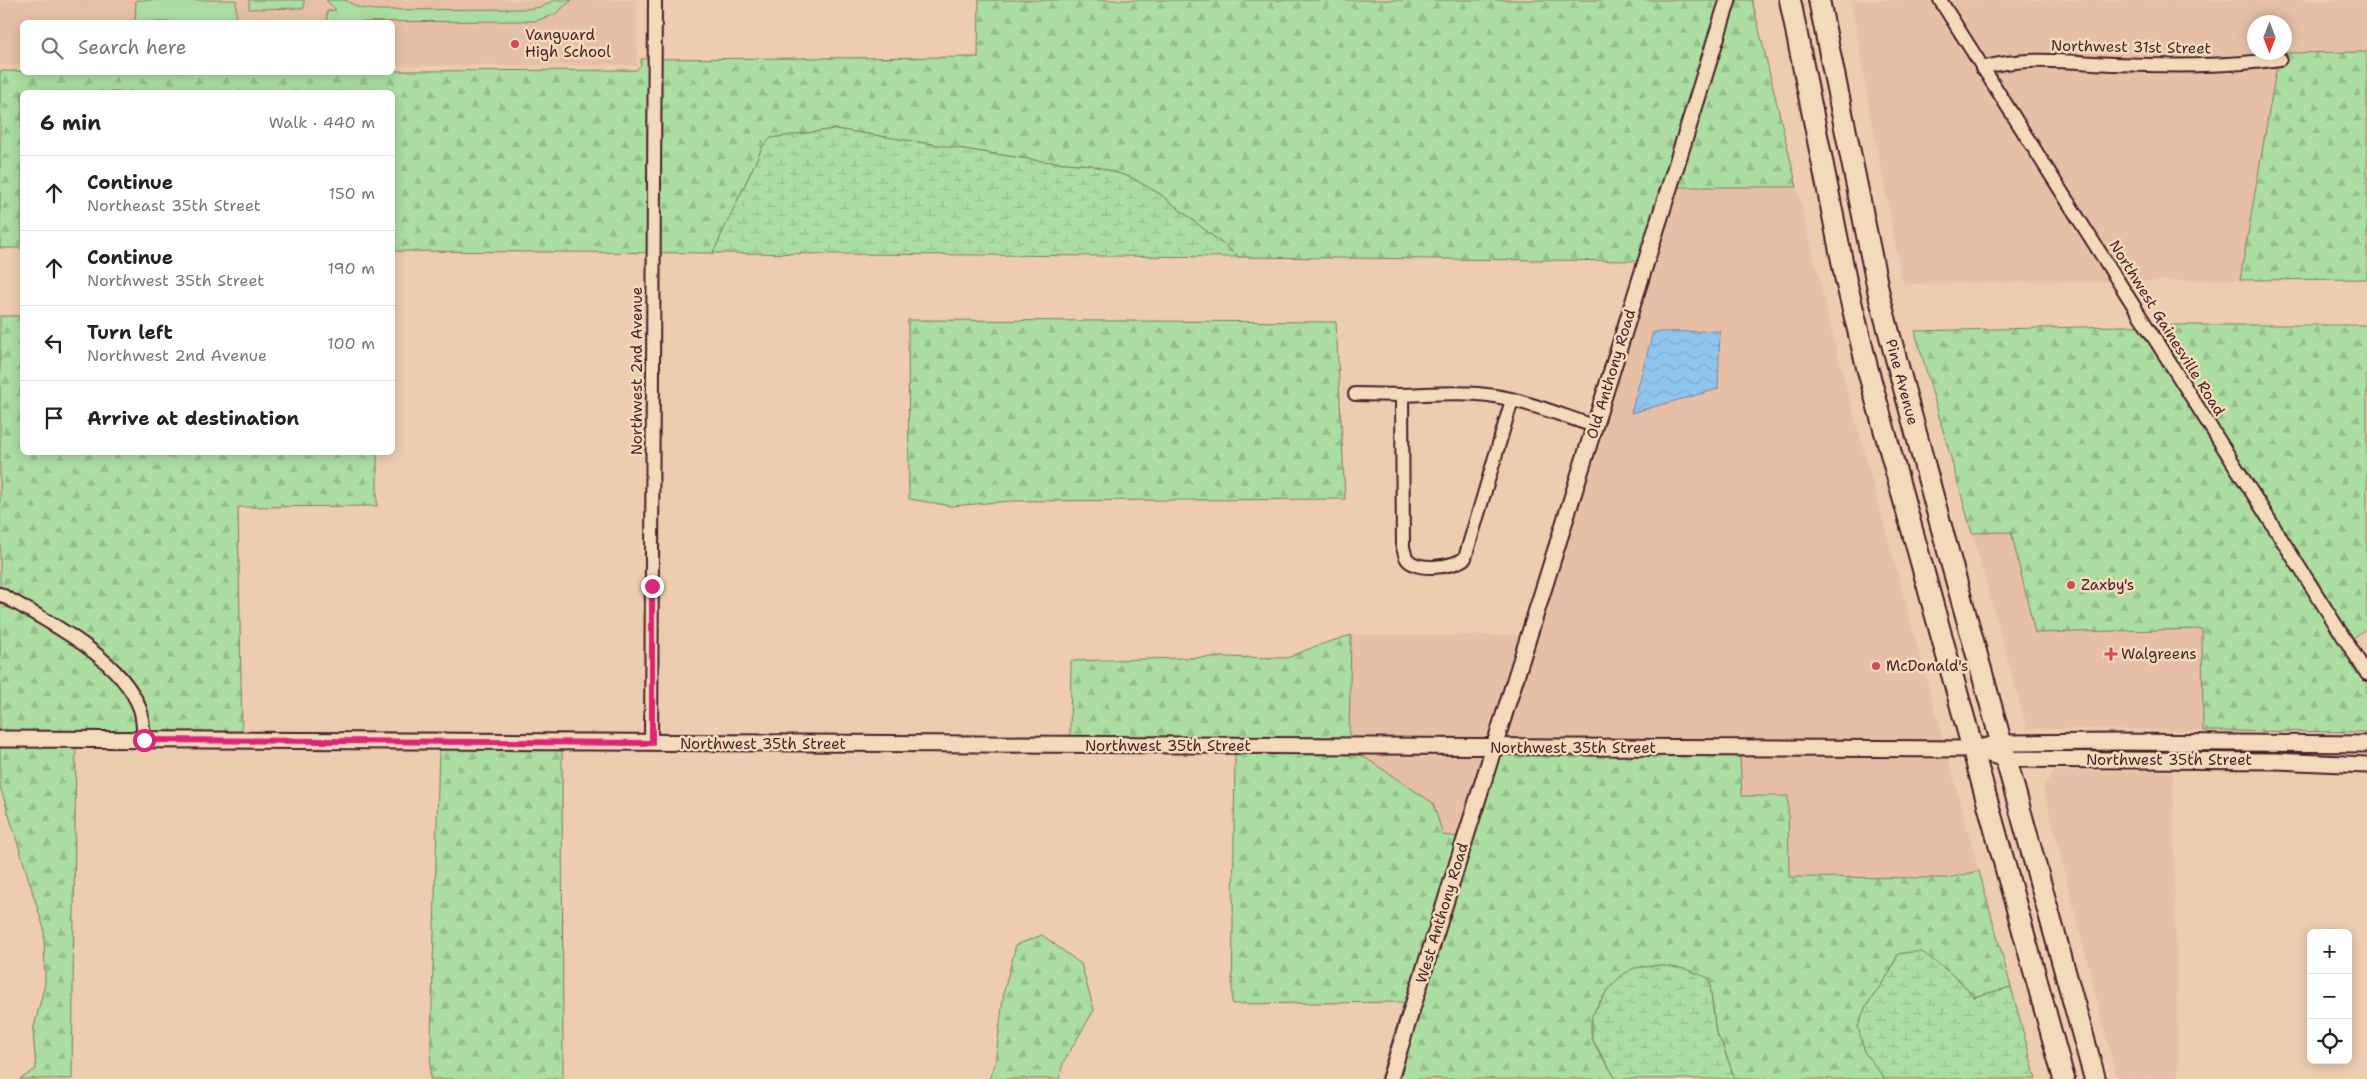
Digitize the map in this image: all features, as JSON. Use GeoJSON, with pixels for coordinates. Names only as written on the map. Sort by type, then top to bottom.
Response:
{"type":"FeatureCollection","features":[{"type":"Feature","properties":{"kind":"highway","name":"Pine Avenue"},"geometry":{"type":"LineString","coordinates":[[1790,0],[1833,223],[1867,368],[2064,1079]]}},
{"type":"Feature","properties":{"kind":"highway","name":"Pine Avenue"},"geometry":{"type":"LineString","coordinates":[[1819,0],[1880,299],[2003,751],[2095,1079]]}},
{"type":"Feature","properties":{"kind":"highway"},"geometry":{"type":"LineString","coordinates":[[1867,368],[1881,370],[1892,381],[1912,418]]}},
{"type":"Feature","properties":{"kind":"street","name":"Northwest 2nd Avenue"},"geometry":{"type":"LineString","coordinates":[[652,743],[655,0]]}},
{"type":"Feature","properties":{"kind":"street","name":"Old Anthony Road"},"geometry":{"type":"LineString","coordinates":[[1493,747],[1728,0]]}},
{"type":"Feature","properties":{"kind":"street","name":"Northwest Gainesville Road"},"geometry":{"type":"LineString","coordinates":[[1940,0],[2367,674]]}},
{"type":"Feature","properties":{"kind":"street","name":"Northwest 31st Street"},"geometry":{"type":"LineString","coordinates":[[1982,68],[2013,62],[2240,65],[2273,60]]}},
{"type":"Feature","properties":{"kind":"street"},"geometry":{"type":"LineString","coordinates":[[1355,394],[1483,394],[1512,400],[1594,426]]}},
{"type":"Feature","properties":{"kind":"street"},"geometry":{"type":"LineString","coordinates":[[1402,395],[1403,548],[1406,558],[1420,566],[1448,566],[1458,564],[1464,558],[1512,400]]}},
{"type":"Feature","properties":{"kind":"street"},"geometry":{"type":"LineString","coordinates":[[0,594],[84,644],[120,677],[140,709],[144,740]]}},
{"type":"Feature","properties":{"kind":"street","name":"Northwest 35th Street"},"geometry":{"type":"LineString","coordinates":[[0,740],[1973,749],[2367,765]]}},
{"type":"Feature","properties":{"kind":"street","name":"Northwest 35th Street"},"geometry":{"type":"LineString","coordinates":[[2003,751],[2118,742],[2367,744]]}},
{"type":"Feature","properties":{"kind":"street","name":"West Anthony Road"},"geometry":{"type":"LineString","coordinates":[[1390,1079],[1493,747]]}},
{"type":"Feature","properties":{"kind":"shaded area","name":"Vanguard High School"},"geometry":{"type":"Polygon","coordinates":[[[0,0],[637,0],[637,65],[395,66],[395,20],[20,20],[20,66],[0,66],[0,0]]]}},
{"type":"Feature","properties":{"kind":"shaded area"},"geometry":{"type":"Polygon","coordinates":[[[1851,0],[2367,0],[2367,52],[2292,53],[2292,15],[2247,15],[2247,60],[2278,60],[2240,280],[1903,284],[1851,0]]]}},
{"type":"Feature","properties":{"kind":"shaded area"},"geometry":{"type":"Polygon","coordinates":[[[1675,187],[1797,187],[1837,353],[1944,743],[1500,742],[1675,187]]]}},
{"type":"Feature","properties":{"kind":"shaded area"},"geometry":{"type":"Polygon","coordinates":[[[2011,532],[2035,633],[2202,629],[2203,731],[2027,728],[1972,533],[2011,532]]]}},
{"type":"Feature","properties":{"kind":"shaded area"},"geometry":{"type":"Polygon","coordinates":[[[1351,635],[1523,635],[1490,742],[1349,741],[1351,635]]]}},
{"type":"Feature","properties":{"kind":"shaded area"},"geometry":{"type":"Polygon","coordinates":[[[1358,753],[1486,753],[1460,837],[1443,835],[1358,753]]]}},
{"type":"Feature","properties":{"kind":"shaded area"},"geometry":{"type":"Polygon","coordinates":[[[1740,754],[1947,755],[1979,871],[1948,878],[1789,877],[1788,797],[1742,796],[1740,754]]]}},
{"type":"Feature","properties":{"kind":"shaded area"},"geometry":{"type":"Polygon","coordinates":[[[2055,771],[2173,771],[2178,1079],[2117,1079],[2043,786],[2055,771]]]}},
{"type":"Feature","properties":{"kind":"green space"},"geometry":{"type":"Polygon","coordinates":[[[136,0],[236,0],[236,20],[135,20],[136,0]]]}},
{"type":"Feature","properties":{"kind":"green space"},"geometry":{"type":"Polygon","coordinates":[[[249,0],[304,0],[304,8],[249,9],[249,0]]]}},
{"type":"Feature","properties":{"kind":"green space"},"geometry":{"type":"Polygon","coordinates":[[[326,0],[345,0],[360,8],[375,10],[526,9],[541,7],[554,0],[572,0],[554,15],[535,21],[327,20],[327,11],[336,10],[326,0]]]}},
{"type":"Feature","properties":{"kind":"green space"},"geometry":{"type":"Polygon","coordinates":[[[979,0],[1723,0],[1641,261],[1239,257],[1160,194],[1130,177],[1091,165],[1040,161],[835,129],[771,138],[763,146],[713,253],[395,251],[395,90],[20,90],[20,248],[0,248],[0,71],[20,71],[20,75],[395,75],[395,71],[636,70],[641,65],[641,59],[978,57],[979,0]]]}},
{"type":"Feature","properties":{"kind":"green space"},"geometry":{"type":"Polygon","coordinates":[[[1734,0],[1752,0],[1797,187],[1675,187],[1734,0]]]}},
{"type":"Feature","properties":{"kind":"green space"},"geometry":{"type":"Polygon","coordinates":[[[2367,52],[2367,279],[2240,280],[2278,60],[2292,60],[2292,53],[2367,52]]]}},
{"type":"Feature","properties":{"kind":"green space"},"geometry":{"type":"Polygon","coordinates":[[[835,129],[1040,161],[1091,165],[1130,177],[1160,194],[1239,257],[713,253],[763,146],[771,138],[835,129]]]}},
{"type":"Feature","properties":{"kind":"green space"},"geometry":{"type":"Polygon","coordinates":[[[0,316],[20,316],[20,455],[377,455],[377,506],[238,507],[242,735],[0,734],[0,316]]]}},
{"type":"Feature","properties":{"kind":"green space"},"geometry":{"type":"Polygon","coordinates":[[[908,320],[1336,322],[1345,499],[1011,501],[951,506],[909,499],[908,320]]]}},
{"type":"Feature","properties":{"kind":"green space"},"geometry":{"type":"Polygon","coordinates":[[[2165,325],[2367,325],[2367,628],[2349,641],[2367,671],[2367,732],[2203,731],[2202,629],[2035,633],[2011,532],[1972,533],[1915,331],[2165,325]]]}},
{"type":"Feature","properties":{"kind":"green space"},"geometry":{"type":"Polygon","coordinates":[[[1351,635],[1349,741],[1070,739],[1071,661],[1219,657],[1287,658],[1351,635]]]}},
{"type":"Feature","properties":{"kind":"green space"},"geometry":{"type":"Polygon","coordinates":[[[0,745],[76,745],[72,1079],[20,1079],[36,1069],[33,1031],[45,984],[44,929],[0,786],[0,745]]]}},
{"type":"Feature","properties":{"kind":"green space"},"geometry":{"type":"Polygon","coordinates":[[[439,748],[562,748],[563,1079],[430,1079],[439,748]]]}},
{"type":"Feature","properties":{"kind":"green space"},"geometry":{"type":"Polygon","coordinates":[[[1235,752],[1358,753],[1433,803],[1443,835],[1460,837],[1385,1079],[1380,1079],[1404,1002],[1232,1004],[1235,752]]]}},
{"type":"Feature","properties":{"kind":"green space"},"geometry":{"type":"Polygon","coordinates":[[[1497,753],[1740,754],[1742,796],[1788,796],[1789,877],[1948,878],[1979,871],[2011,987],[1974,997],[1958,979],[1945,971],[1898,954],[1890,972],[1865,1008],[1872,1061],[1885,1079],[1735,1079],[1716,1033],[1709,978],[1621,976],[1598,1004],[1594,1012],[1591,1029],[1592,1038],[1599,1053],[1616,1079],[1396,1079],[1497,753]]]}},
{"type":"Feature","properties":{"kind":"green space"},"geometry":{"type":"Polygon","coordinates":[[[1042,935],[1081,964],[1094,1010],[1063,1063],[1059,1079],[989,1079],[995,1064],[1004,991],[1016,945],[1042,935]]]}},
{"type":"Feature","properties":{"kind":"green space"},"geometry":{"type":"Polygon","coordinates":[[[1922,952],[1958,979],[1974,997],[2011,987],[2036,1079],[1885,1079],[1865,1053],[1858,1027],[1865,1008],[1890,972],[1898,954],[1922,952]]]}},
{"type":"Feature","properties":{"kind":"green space"},"geometry":{"type":"Polygon","coordinates":[[[1660,965],[1685,969],[1709,978],[1716,1033],[1735,1079],[1616,1079],[1592,1039],[1592,1015],[1609,989],[1621,976],[1634,968],[1660,965]]]}},
{"type":"Feature","properties":{"kind":"water"},"geometry":{"type":"Polygon","coordinates":[[[1720,331],[1718,389],[1631,413],[1653,332],[1720,331]]]}},
{"type":"Feature","properties":{"kind":"place","name":"Vanguard High School"},"geometry":{"type":"Point","coordinates":[515,44]}},
{"type":"Feature","properties":{"kind":"place","name":"Zaxby's"},"geometry":{"type":"Point","coordinates":[2071,585]}},
{"type":"Feature","properties":{"kind":"place","name":"Walgreens"},"geometry":{"type":"Point","coordinates":[2111,654]}},
{"type":"Feature","properties":{"kind":"place","name":"McDonald's"},"geometry":{"type":"Point","coordinates":[1876,666]}},
{"type":"Feature","properties":{"kind":"route"},"geometry":{"type":"LineString","coordinates":[[144,740],[652,743],[652,586]]}}]}
